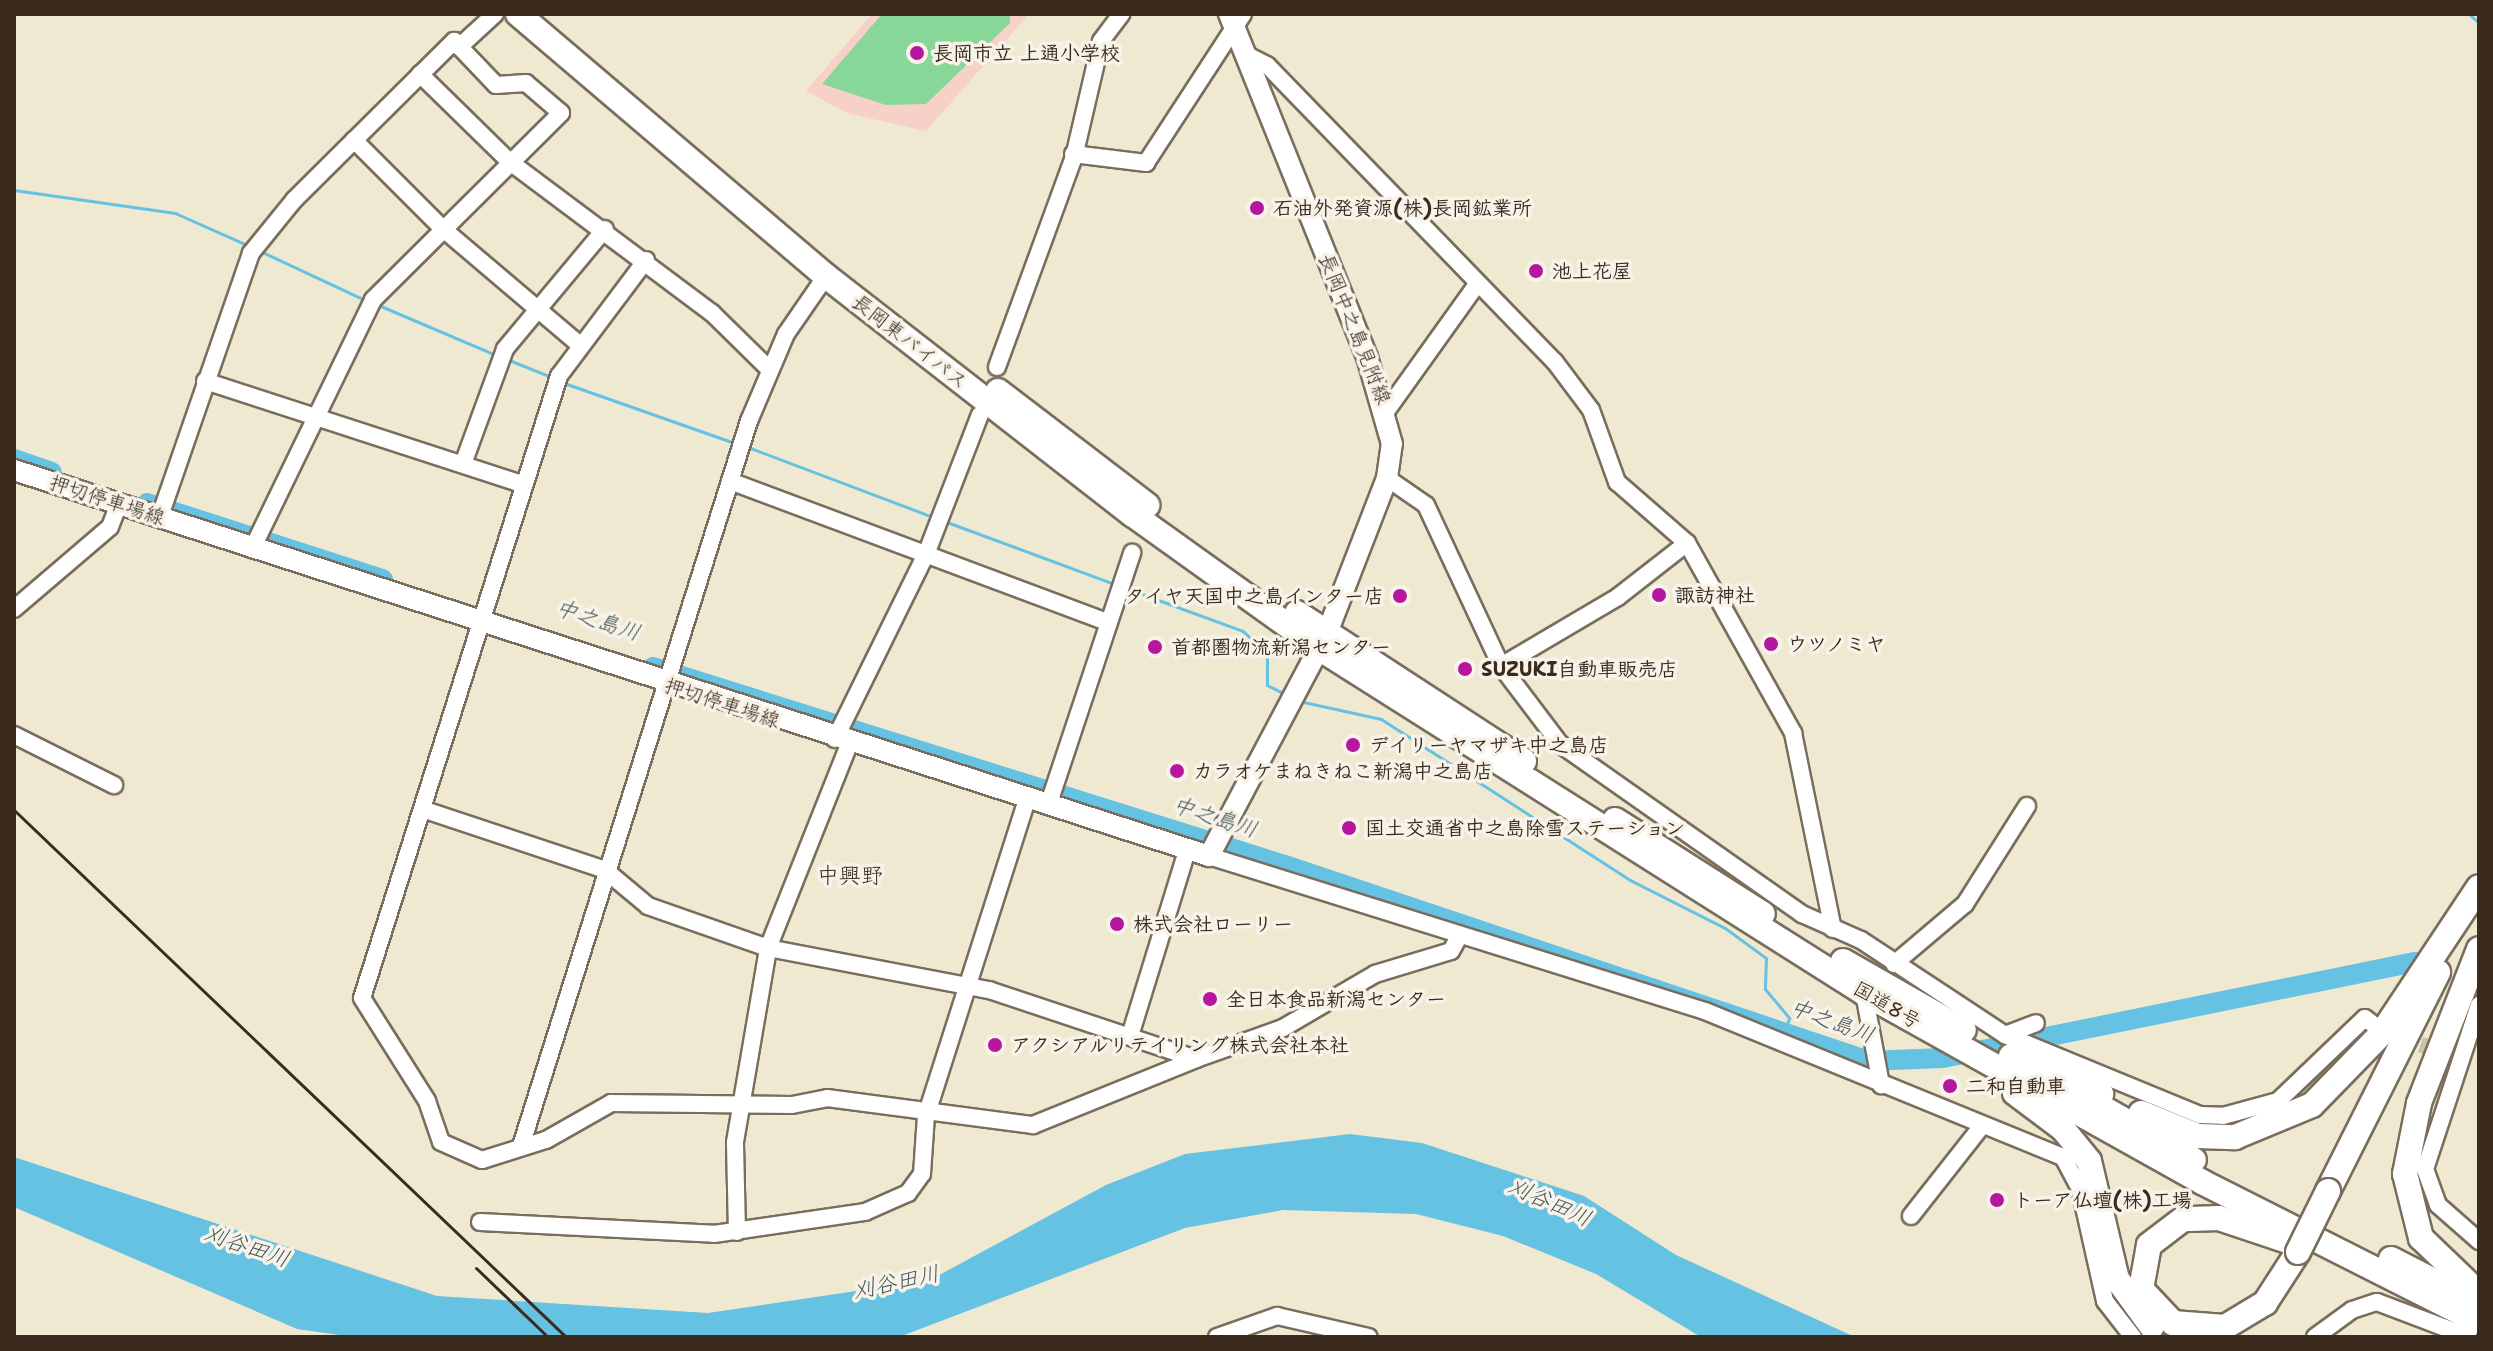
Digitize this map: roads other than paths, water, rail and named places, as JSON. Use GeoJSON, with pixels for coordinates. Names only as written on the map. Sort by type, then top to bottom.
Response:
{"type":"FeatureCollection","features":[{"type":"Feature","properties":{"kind":"highway","name":"長岡東バイパス"},"geometry":{"type":"LineString","coordinates":[[518,14],[826,276],[1132,514],[1323,640]]}},
{"type":"Feature","properties":{"kind":"highway","name":"長岡東バイパス"},"geometry":{"type":"LineString","coordinates":[[539,14],[849,275],[1323,640]]}},
{"type":"Feature","properties":{"kind":"highway","name":"国道8号"},"geometry":{"type":"LineString","coordinates":[[1323,640],[1694,856],[1957,1043]]}},
{"type":"Feature","properties":{"kind":"highway","name":"国道8号"},"geometry":{"type":"LineString","coordinates":[[1323,640],[1872,997],[1957,1043],[1997,1056],[2479,1304]]}},
{"type":"Feature","properties":{"kind":"highway"},"geometry":{"type":"LineString","coordinates":[[1997,1056],[2180,1130],[2254,1134],[2345,1078],[2479,889]]}},
{"type":"Feature","properties":{"kind":"highway"},"geometry":{"type":"LineString","coordinates":[[2237,1337],[2270,1315],[2303,1255],[2479,889]]}},
{"type":"Feature","properties":{"kind":"highway"},"geometry":{"type":"LineString","coordinates":[[2333,1194],[2479,927]]}},
{"type":"Feature","properties":{"kind":"highway"},"geometry":{"type":"LineString","coordinates":[[2479,949],[2419,1103],[2405,1174],[2406,1197],[2429,1252],[2479,1290]]}},
{"type":"Feature","properties":{"kind":"highway","name":"国道8号"},"geometry":{"type":"LineString","coordinates":[[1997,1056],[2202,1182],[2479,1322]]}},
{"type":"Feature","properties":{"kind":"highway"},"geometry":{"type":"LineString","coordinates":[[1997,1056],[2081,1149],[2099,1187],[2124,1294],[2138,1315],[2172,1337]]}},
{"type":"Feature","properties":{"kind":"highway"},"geometry":{"type":"LineString","coordinates":[[2303,1255],[2265,1303],[2225,1327],[2173,1323],[2141,1289],[2143,1259],[2159,1233],[2183,1219],[2219,1218],[2454,1309]]}},
{"type":"Feature","properties":{"kind":"main road","name":"長岡中之島見附線"},"geometry":{"type":"LineString","coordinates":[[1235,18],[1245,54],[1387,410],[1387,478],[1323,640]]}},
{"type":"Feature","properties":{"kind":"main road","name":"押切停車場線"},"geometry":{"type":"LineString","coordinates":[[14,470],[481,625],[669,676],[842,741],[1209,856]]}},
{"type":"Feature","properties":{"kind":"main road"},"geometry":{"type":"LineString","coordinates":[[1209,856],[1323,640]]}},
{"type":"Feature","properties":{"kind":"street"},"geometry":{"type":"LineString","coordinates":[[459,47],[495,14]]}},
{"type":"Feature","properties":{"kind":"street"},"geometry":{"type":"LineString","coordinates":[[997,367],[1073,154],[1100,67],[1101,41],[1121,14]]}},
{"type":"Feature","properties":{"kind":"street"},"geometry":{"type":"LineString","coordinates":[[1073,154],[1146,163],[1235,18]]}},
{"type":"Feature","properties":{"kind":"street"},"geometry":{"type":"LineString","coordinates":[[160,516],[205,381],[257,243],[354,140],[454,41],[496,85],[526,83],[561,113],[373,300],[319,417],[252,549]]}},
{"type":"Feature","properties":{"kind":"street"},"geometry":{"type":"LineString","coordinates":[[1245,54],[1267,65],[1478,283],[1585,401],[1617,482],[1687,543],[1793,733],[1833,929]]}},
{"type":"Feature","properties":{"kind":"street"},"geometry":{"type":"LineString","coordinates":[[420,74],[510,162],[646,260],[768,368]]}},
{"type":"Feature","properties":{"kind":"street"},"geometry":{"type":"LineString","coordinates":[[354,140],[442,228],[580,345]]}},
{"type":"Feature","properties":{"kind":"street"},"geometry":{"type":"LineString","coordinates":[[463,464],[498,365],[538,308],[605,229]]}},
{"type":"Feature","properties":{"kind":"street"},"geometry":{"type":"LineString","coordinates":[[646,260],[559,376],[363,1005],[427,1101],[441,1142],[482,1160],[522,1143],[546,1140],[611,1103],[835,1099],[926,1116],[1049,1123],[1196,1059],[1283,1028],[1375,974],[1451,951],[1460,935]]}},
{"type":"Feature","properties":{"kind":"street"},"geometry":{"type":"LineString","coordinates":[[522,1143],[605,870],[768,368],[826,276]]}},
{"type":"Feature","properties":{"kind":"street"},"geometry":{"type":"LineString","coordinates":[[1387,410],[1478,283]]}},
{"type":"Feature","properties":{"kind":"street"},"geometry":{"type":"LineString","coordinates":[[205,381],[525,485]]}},
{"type":"Feature","properties":{"kind":"street"},"geometry":{"type":"LineString","coordinates":[[737,1232],[735,1142],[768,948],[842,741],[927,552],[980,415]]}},
{"type":"Feature","properties":{"kind":"street"},"geometry":{"type":"LineString","coordinates":[[1387,478],[1426,505],[1501,666],[1560,744],[1694,856],[1894,964],[1997,1056],[2200,1115],[2223,1116],[2278,1101],[2365,1018],[2378,1028]]}},
{"type":"Feature","properties":{"kind":"street"},"geometry":{"type":"LineString","coordinates":[[730,481],[1108,622]]}},
{"type":"Feature","properties":{"kind":"street"},"geometry":{"type":"LineString","coordinates":[[14,609],[110,527],[119,504]]}},
{"type":"Feature","properties":{"kind":"street"},"geometry":{"type":"LineString","coordinates":[[1501,666],[1618,597],[1687,543]]}},
{"type":"Feature","properties":{"kind":"street"},"geometry":{"type":"LineString","coordinates":[[1048,806],[1132,553]]}},
{"type":"Feature","properties":{"kind":"street"},"geometry":{"type":"LineString","coordinates":[[14,735],[114,785]]}},
{"type":"Feature","properties":{"kind":"street"},"geometry":{"type":"LineString","coordinates":[[480,1222],[737,1232],[894,1202],[922,1174],[926,1116],[1027,799]]}},
{"type":"Feature","properties":{"kind":"street"},"geometry":{"type":"LineString","coordinates":[[1894,964],[1965,904],[2027,806]]}},
{"type":"Feature","properties":{"kind":"street"},"geometry":{"type":"LineString","coordinates":[[422,809],[605,870],[648,906],[768,948],[969,987],[1196,1059]]}},
{"type":"Feature","properties":{"kind":"street"},"geometry":{"type":"LineString","coordinates":[[1130,1036],[1187,851]]}},
{"type":"Feature","properties":{"kind":"street"},"geometry":{"type":"LineString","coordinates":[[1209,856],[1705,1011],[2070,1164],[2098,1284],[2133,1337]]}},
{"type":"Feature","properties":{"kind":"street"},"geometry":{"type":"LineString","coordinates":[[1872,997],[1881,1085]]}},
{"type":"Feature","properties":{"kind":"street"},"geometry":{"type":"LineString","coordinates":[[2479,1005],[2454,1052],[2425,1169],[2438,1205],[2479,1241]]}},
{"type":"Feature","properties":{"kind":"street"},"geometry":{"type":"LineString","coordinates":[[1997,1056],[2036,1023]]}},
{"type":"Feature","properties":{"kind":"street"},"geometry":{"type":"LineString","coordinates":[[1911,1216],[1981,1127]]}},
{"type":"Feature","properties":{"kind":"street"},"geometry":{"type":"LineString","coordinates":[[2315,1337],[2352,1310],[2377,1302],[2469,1337]]}},
{"type":"Feature","properties":{"kind":"street"},"geometry":{"type":"LineString","coordinates":[[1217,1337],[1277,1316],[1317,1330],[1369,1337]]}},
{"type":"Feature","properties":{"kind":"water","name":"刈谷田川"},"geometry":{"type":"Polygon","coordinates":[[[1350,1134],[1422,1143],[1584,1196],[1676,1255],[1855,1337],[1701,1337],[1596,1274],[1503,1236],[1416,1214],[1283,1210],[1185,1228],[899,1337],[353,1337],[297,1329],[14,1207],[14,1157],[437,1296],[708,1313],[930,1280],[1106,1185],[1185,1154],[1350,1134]]]}},
{"type":"Feature","properties":{"kind":"waterway"},"geometry":{"type":"LineString","coordinates":[[2469,14],[2479,23]]}},
{"type":"Feature","properties":{"kind":"waterway"},"geometry":{"type":"LineString","coordinates":[[14,190],[175,213],[249,246]]}},
{"type":"Feature","properties":{"kind":"waterway"},"geometry":{"type":"LineString","coordinates":[[260,251],[365,300]]}},
{"type":"Feature","properties":{"kind":"waterway"},"geometry":{"type":"LineString","coordinates":[[376,304],[498,356]]}},
{"type":"Feature","properties":{"kind":"waterway"},"geometry":{"type":"LineString","coordinates":[[509,360],[554,378]]}},
{"type":"Feature","properties":{"kind":"waterway"},"geometry":{"type":"LineString","coordinates":[[564,383],[734,443]]}},
{"type":"Feature","properties":{"kind":"waterway"},"geometry":{"type":"LineString","coordinates":[[745,446],[933,517]]}},
{"type":"Feature","properties":{"kind":"waterway","name":"中之島川"},"geometry":{"type":"LineString","coordinates":[[14,459],[52,472]]}},
{"type":"Feature","properties":{"kind":"waterway","name":"中之島川"},"geometry":{"type":"LineString","coordinates":[[147,503],[383,579]]}},
{"type":"Feature","properties":{"kind":"waterway"},"geometry":{"type":"LineString","coordinates":[[944,521],[1117,585]]}},
{"type":"Feature","properties":{"kind":"waterway"},"geometry":{"type":"LineString","coordinates":[[1128,589],[1243,631],[1267,655],[1267,685],[1285,694]]}},
{"type":"Feature","properties":{"kind":"waterway","name":"中之島川"},"geometry":{"type":"LineString","coordinates":[[653,667],[1285,865],[1869,1061],[1943,1058],[2415,962]]}},
{"type":"Feature","properties":{"kind":"waterway"},"geometry":{"type":"LineString","coordinates":[[1299,701],[1381,719],[1630,880],[1725,928],[1766,958],[1765,989],[1789,1018],[1785,1032]]}},
{"type":"Feature","properties":{"kind":"tunnel"},"geometry":{"type":"LineString","coordinates":[[2398,1037],[2446,1053]]}},
{"type":"Feature","properties":{"kind":"railway"},"geometry":{"type":"LineString","coordinates":[[14,810],[566,1337]]}},
{"type":"Feature","properties":{"kind":"railway"},"geometry":{"type":"LineString","coordinates":[[476,1268],[548,1337]]}},
{"type":"Feature","properties":{"kind":"place","name":"長岡市立 上通小学校"},"geometry":{"type":"Point","coordinates":[917,53]}},
{"type":"Feature","properties":{"kind":"place","name":"石油外発資源(株)長岡鉱業所"},"geometry":{"type":"Point","coordinates":[1257,208]}},
{"type":"Feature","properties":{"kind":"place","name":"池上花屋"},"geometry":{"type":"Point","coordinates":[1536,271]}},
{"type":"Feature","properties":{"kind":"place","name":"諏訪神社"},"geometry":{"type":"Point","coordinates":[1659,595]}},
{"type":"Feature","properties":{"kind":"place","name":"タイヤ天国中之島インター店"},"geometry":{"type":"Point","coordinates":[1400,596]}},
{"type":"Feature","properties":{"kind":"place","name":"ウツノミヤ"},"geometry":{"type":"Point","coordinates":[1771,644]}},
{"type":"Feature","properties":{"kind":"place","name":"首都圏物流新潟センター"},"geometry":{"type":"Point","coordinates":[1155,647]}},
{"type":"Feature","properties":{"kind":"place","name":"SUZUKI自動車販売店"},"geometry":{"type":"Point","coordinates":[1465,669]}},
{"type":"Feature","properties":{"kind":"place","name":"デイリーヤマザキ中之島店"},"geometry":{"type":"Point","coordinates":[1353,745]}},
{"type":"Feature","properties":{"kind":"place","name":"カラオケまねきねこ新潟中之島店"},"geometry":{"type":"Point","coordinates":[1177,771]}},
{"type":"Feature","properties":{"kind":"place","name":"国土交通省中之島除雪ステーション"},"geometry":{"type":"Point","coordinates":[1349,828]}},
{"type":"Feature","properties":{"kind":"place","name":"株式会社ローリー"},"geometry":{"type":"Point","coordinates":[1117,924]}},
{"type":"Feature","properties":{"kind":"place","name":"全日本食品新潟センター"},"geometry":{"type":"Point","coordinates":[1210,999]}},
{"type":"Feature","properties":{"kind":"place","name":"アクシアルリテイリング株式会社本社"},"geometry":{"type":"Point","coordinates":[995,1045]}},
{"type":"Feature","properties":{"kind":"place","name":"二和自動車"},"geometry":{"type":"Point","coordinates":[1950,1086]}},
{"type":"Feature","properties":{"kind":"place","name":"トーア仏壇(株)工場"},"geometry":{"type":"Point","coordinates":[1997,1200]}},
{"type":"Feature","properties":{"kind":"district","name":"中興野"},"geometry":{"type":"Point","coordinates":[850,876]}}]}
